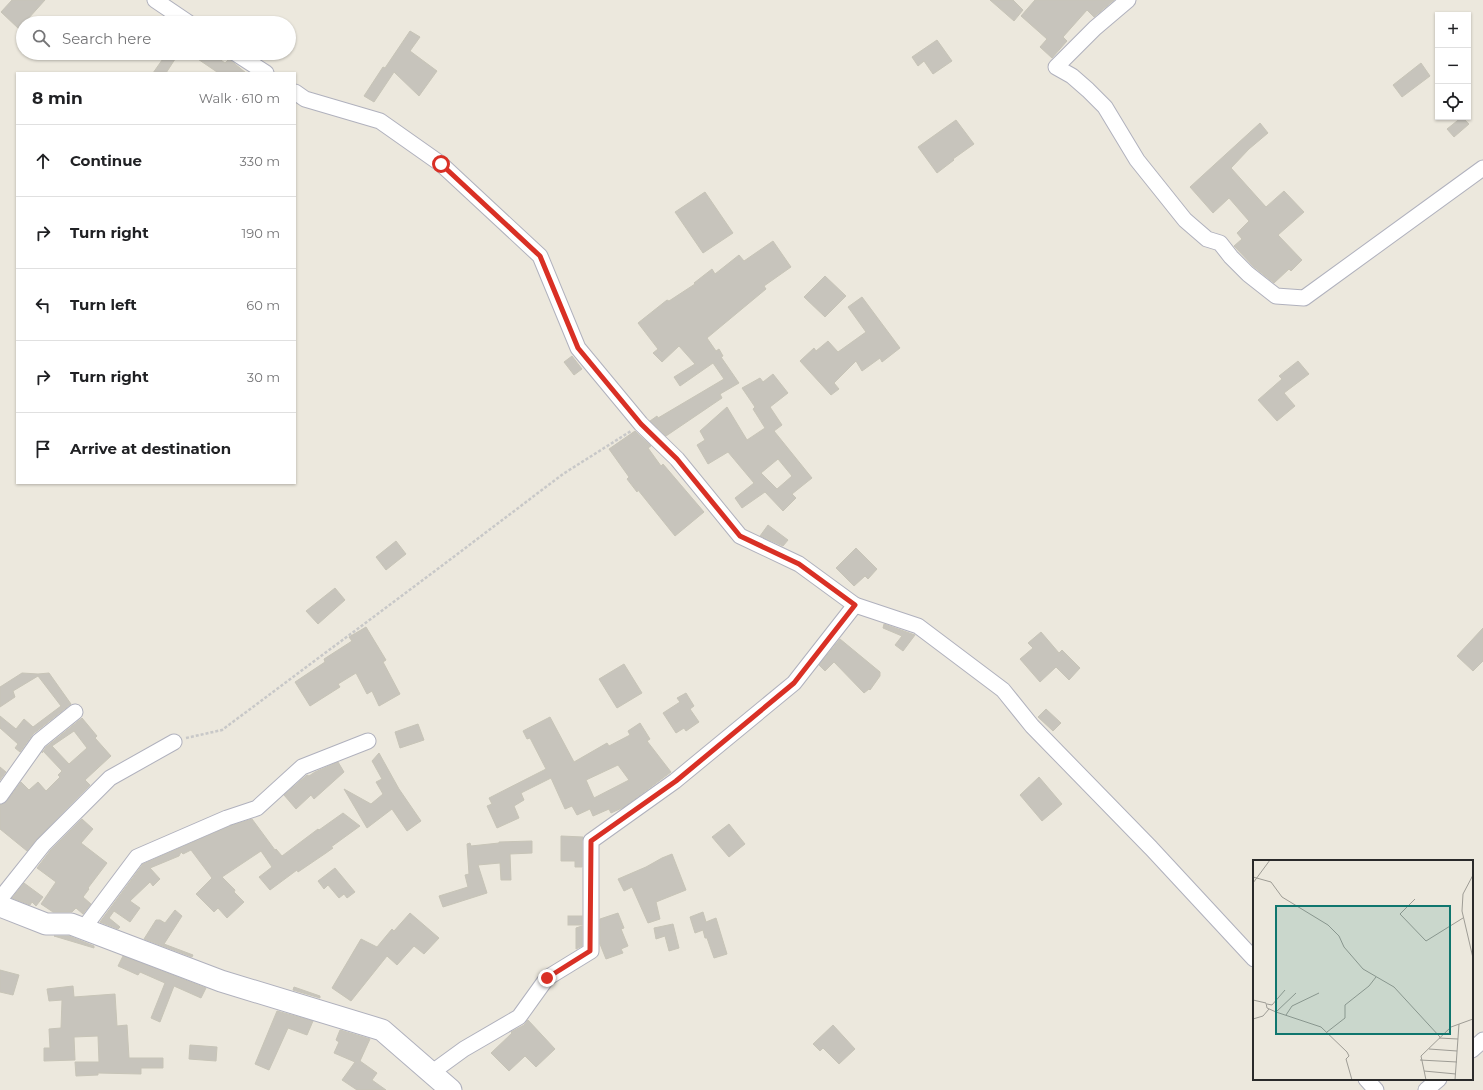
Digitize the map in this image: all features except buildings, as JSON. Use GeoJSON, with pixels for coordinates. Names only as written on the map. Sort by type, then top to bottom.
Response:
{"type":"FeatureCollection","features":[{"type":"Feature","properties":{"kind":"street"},"geometry":{"type":"LineString","coordinates":[[155,0],[179,16]]}},
{"type":"Feature","properties":{"kind":"street"},"geometry":{"type":"LineString","coordinates":[[1128,0],[1095,28],[1056,67],[1072,76],[1105,107],[1137,160],[1185,220],[1207,240],[1220,243],[1231,257],[1248,274],[1276,296],[1304,298],[1483,168]]}},
{"type":"Feature","properties":{"kind":"street"},"geometry":{"type":"LineString","coordinates":[[246,60],[264,72]]}},
{"type":"Feature","properties":{"kind":"street"},"geometry":{"type":"LineString","coordinates":[[296,93],[305,99],[380,121],[441,164],[540,256],[578,348],[641,424],[677,459],[740,536],[799,564],[855,605],[918,626],[1003,690],[1032,726],[1151,848],[1253,958]]}},
{"type":"Feature","properties":{"kind":"street"},"geometry":{"type":"LineString","coordinates":[[432,1073],[464,1049],[519,1017],[547,978],[590,951],[591,841],[676,781],[794,683],[855,605]]}},
{"type":"Feature","properties":{"kind":"street"},"geometry":{"type":"LineString","coordinates":[[0,796],[39,741],[75,712]]}},
{"type":"Feature","properties":{"kind":"street"},"geometry":{"type":"LineString","coordinates":[[83,929],[136,856],[227,818],[257,808],[302,767],[368,741]]}},
{"type":"Feature","properties":{"kind":"street"},"geometry":{"type":"LineString","coordinates":[[0,899],[43,845],[110,778],[174,742]]}},
{"type":"Feature","properties":{"kind":"street"},"geometry":{"type":"LineString","coordinates":[[0,906],[46,924],[71,924],[221,980],[382,1030],[451,1090]]}},
{"type":"Feature","properties":{"kind":"street"},"geometry":{"type":"LineString","coordinates":[[1473,1049],[1483,1040]]}},
{"type":"Feature","properties":{"kind":"street"},"geometry":{"type":"LineString","coordinates":[[1367,1080],[1376,1090]]}},
{"type":"Feature","properties":{"kind":"street"},"geometry":{"type":"LineString","coordinates":[[1426,1090],[1438,1080]]}},
{"type":"Feature","properties":{"kind":"path"},"geometry":{"type":"LineString","coordinates":[[174,742],[222,730],[423,581],[563,474],[641,424]]}},
{"type":"Feature","properties":{"kind":"route"},"geometry":{"type":"LineString","coordinates":[[441,164],[540,256],[578,348],[641,424],[677,459],[740,536],[799,564],[855,605],[794,683],[676,781],[591,841],[592,871],[590,951],[547,978]]}}]}
